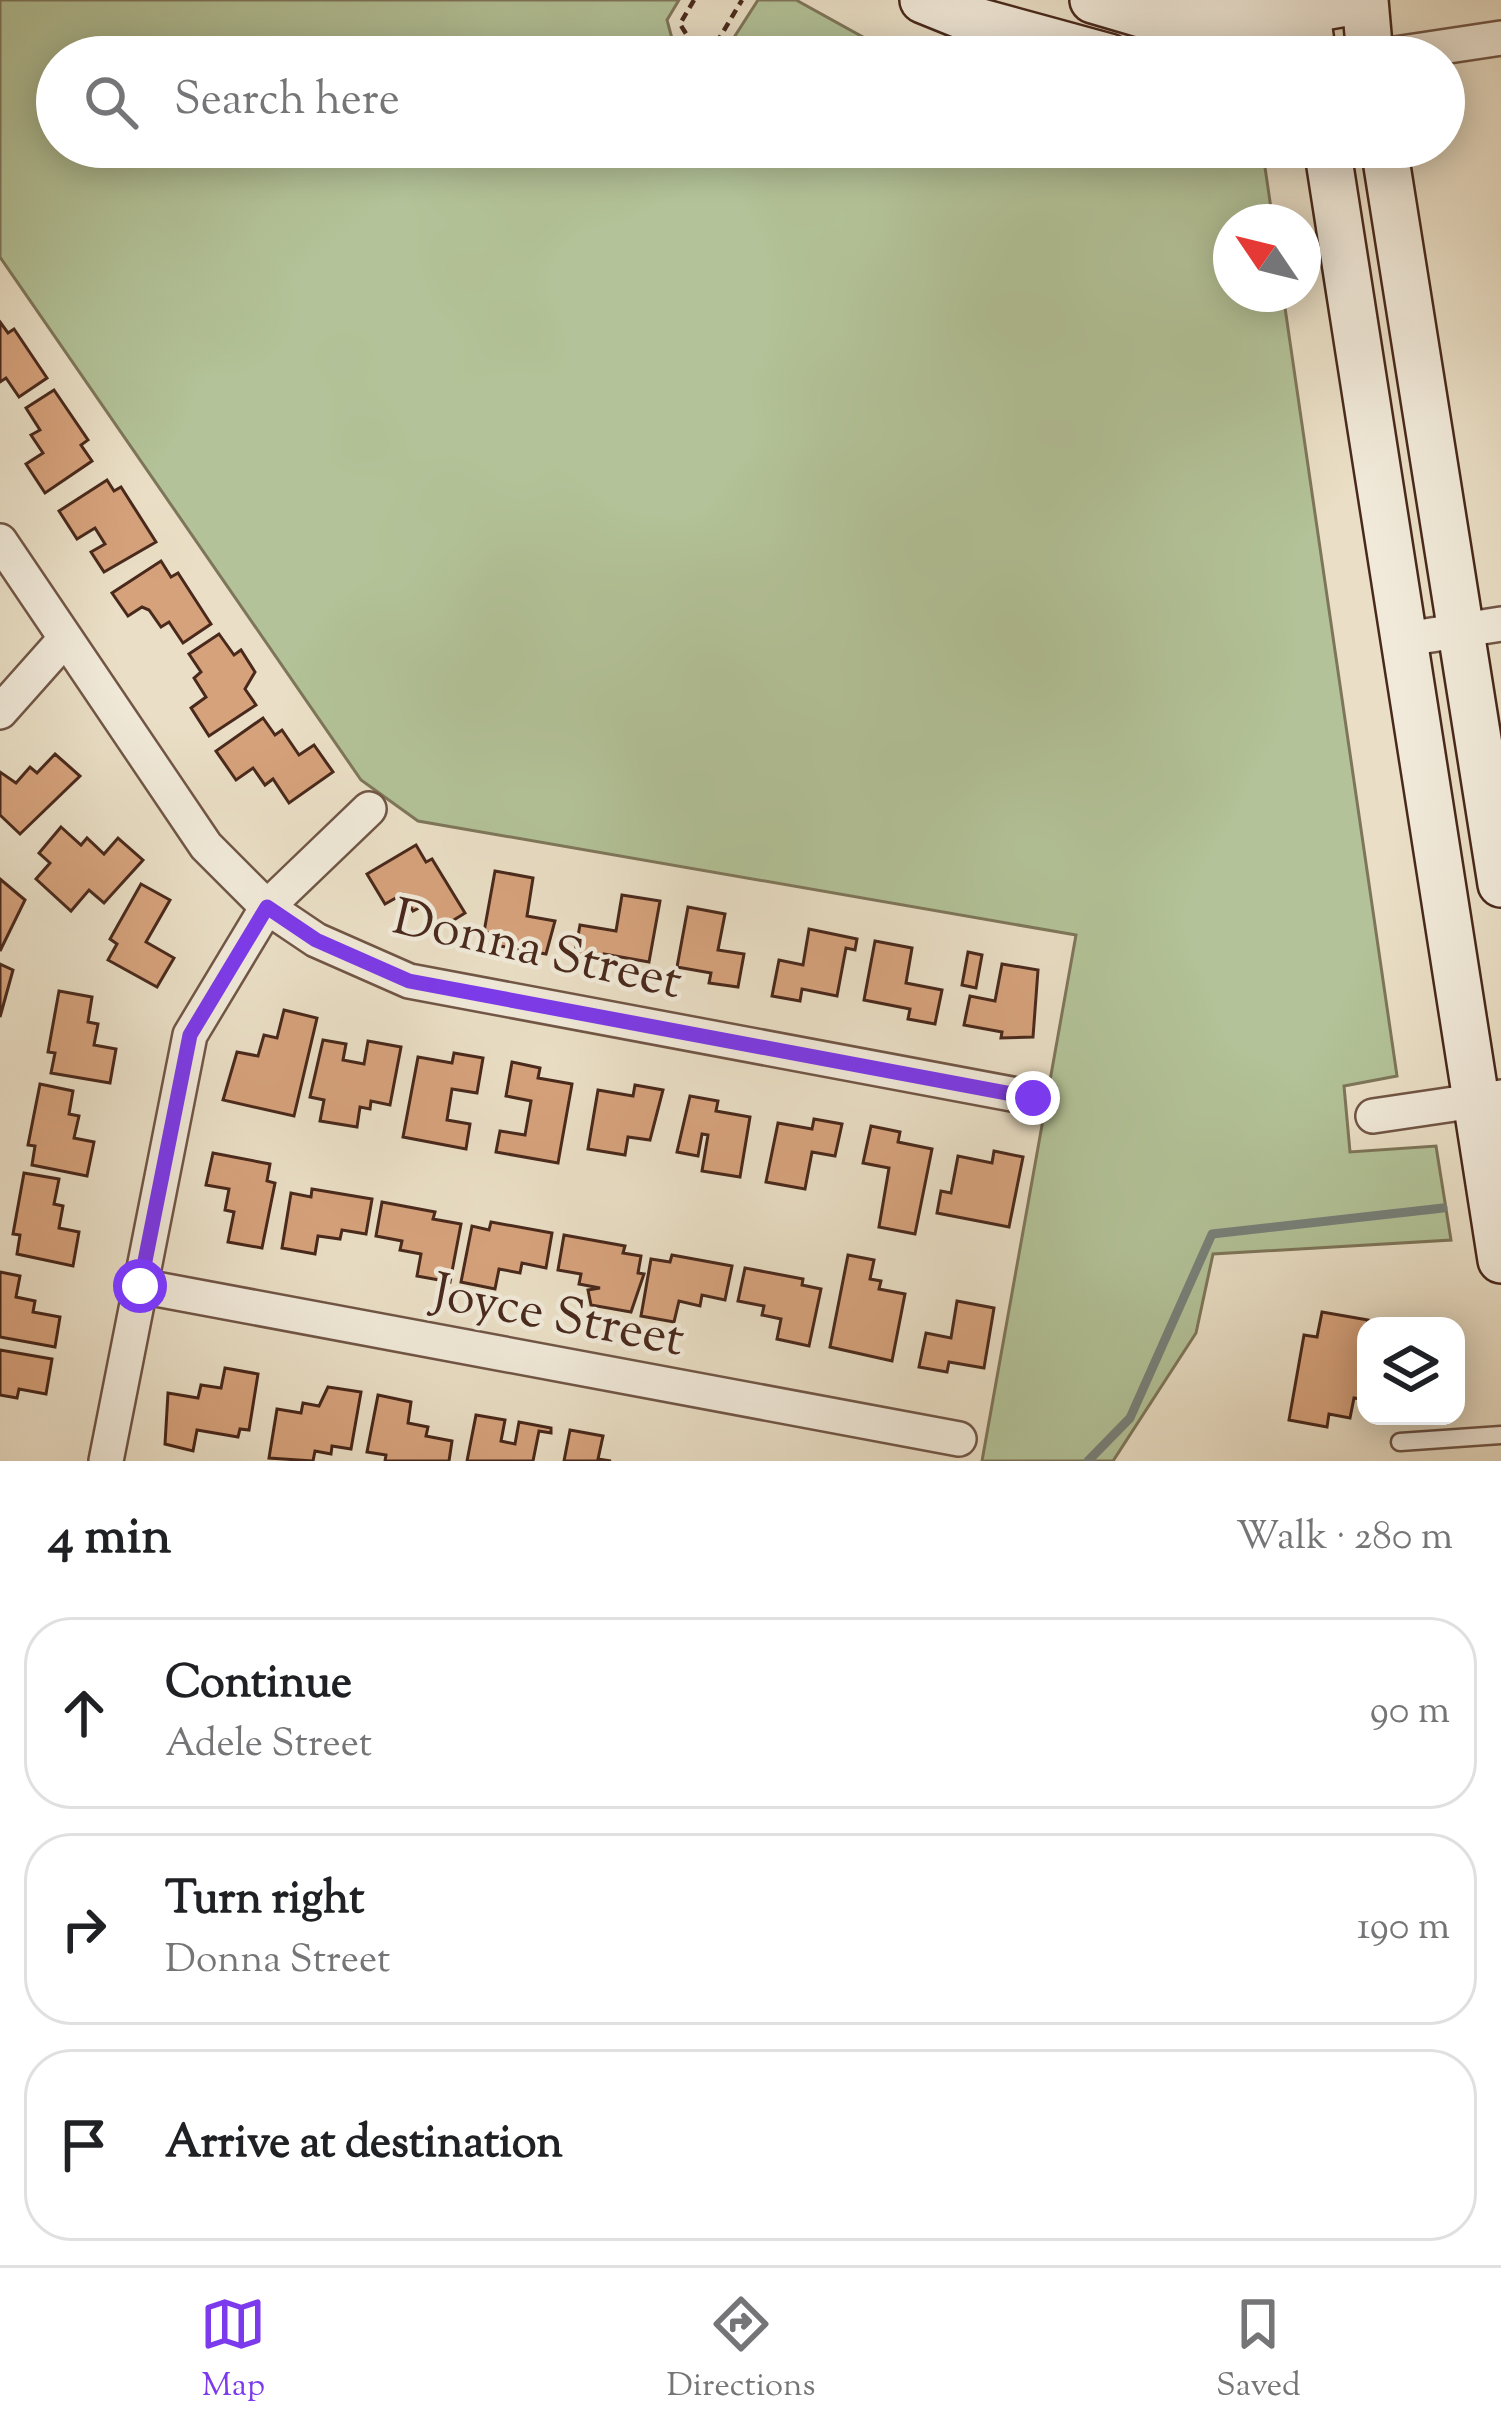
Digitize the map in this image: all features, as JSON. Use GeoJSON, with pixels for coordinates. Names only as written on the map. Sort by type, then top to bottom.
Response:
{"type":"FeatureCollection","features":[{"type":"Feature","properties":{"kind":"main road"},"geometry":{"type":"LineString","coordinates":[[923,0],[1032,36]]}},
{"type":"Feature","properties":{"kind":"main road"},"geometry":{"type":"LineString","coordinates":[[1093,0],[1144,15],[1188,9],[1239,22],[1305,4],[1364,0],[1369,36]]}},
{"type":"Feature","properties":{"kind":"main road"},"geometry":{"type":"LineString","coordinates":[[1305,4],[1310,36]]}},
{"type":"Feature","properties":{"kind":"main road"},"geometry":{"type":"LineString","coordinates":[[1330,168],[1406,639],[1489,1099],[1501,1258]]}},
{"type":"Feature","properties":{"kind":"main road"},"geometry":{"type":"LineString","coordinates":[[1388,168],[1482,627],[1501,884]]}},
{"type":"Feature","properties":{"kind":"street"},"geometry":{"type":"LineString","coordinates":[[1465,43],[1501,38]]}},
{"type":"Feature","properties":{"kind":"street","name":"Donna Street"},"geometry":{"type":"LineString","coordinates":[[0,541],[206,846],[267,907],[316,940],[409,981],[1033,1098]]}},
{"type":"Feature","properties":{"kind":"street"},"geometry":{"type":"LineString","coordinates":[[1406,639],[1482,627]]}},
{"type":"Feature","properties":{"kind":"street"},"geometry":{"type":"LineString","coordinates":[[0,712],[65,639]]}},
{"type":"Feature","properties":{"kind":"street"},"geometry":{"type":"LineString","coordinates":[[106,1461],[190,1035],[267,907],[369,809]]}},
{"type":"Feature","properties":{"kind":"street"},"geometry":{"type":"LineString","coordinates":[[1373,1116],[1489,1099]]}},
{"type":"Feature","properties":{"kind":"street","name":"Joyce Street"},"geometry":{"type":"LineString","coordinates":[[140,1286],[959,1439]]}},
{"type":"Feature","properties":{"kind":"lane"},"geometry":{"type":"LineString","coordinates":[[1400,1442],[1501,1436]]}},
{"type":"Feature","properties":{"kind":"path"},"geometry":{"type":"LineString","coordinates":[[687,36],[680,24],[694,0]]}},
{"type":"Feature","properties":{"kind":"path"},"geometry":{"type":"LineString","coordinates":[[721,36],[742,0]]}},
{"type":"Feature","properties":{"kind":"green space"},"geometry":{"type":"Polygon","coordinates":[[[0,0],[679,0],[667,20],[671,36],[36,36],[36,168],[1265,168],[1270,204],[1213,204],[1213,312],[1286,312],[1397,1076],[1344,1086],[1350,1152],[1436,1146],[1451,1240],[1213,1254],[1196,1333],[1113,1461],[982,1461],[1076,935],[418,821],[361,780],[0,257],[0,0]]]}},
{"type":"Feature","properties":{"kind":"green space"},"geometry":{"type":"Polygon","coordinates":[[[758,0],[796,0],[861,36],[735,36],[758,0]]]}},
{"type":"Feature","properties":{"kind":"building"},"geometry":{"type":"Polygon","coordinates":[[[0,322],[8,333],[14,329],[47,378],[19,397],[6,378],[0,382],[0,322]]]}},
{"type":"Feature","properties":{"kind":"building"},"geometry":{"type":"Polygon","coordinates":[[[54,390],[88,440],[81,445],[92,461],[45,493],[26,464],[43,453],[31,435],[40,430],[26,408],[54,390]]]}},
{"type":"Feature","properties":{"kind":"building"},"geometry":{"type":"Polygon","coordinates":[[[107,480],[114,491],[121,487],[156,542],[104,572],[91,552],[105,544],[95,528],[77,539],[59,511],[107,480]]]}},
{"type":"Feature","properties":{"kind":"building"},"geometry":{"type":"Polygon","coordinates":[[[161,561],[171,577],[178,573],[211,624],[183,643],[169,622],[161,627],[149,610],[142,607],[128,616],[112,593],[161,561]]]}},
{"type":"Feature","properties":{"kind":"building"},"geometry":{"type":"Polygon","coordinates":[[[219,634],[234,655],[241,650],[255,672],[245,689],[256,705],[209,736],[191,708],[206,697],[194,678],[201,672],[189,654],[219,634]]]}},
{"type":"Feature","properties":{"kind":"building"},"geometry":{"type":"Polygon","coordinates":[[[263,718],[275,735],[282,730],[299,755],[314,745],[333,772],[289,803],[273,779],[265,785],[253,768],[236,780],[216,751],[263,718]]]}},
{"type":"Feature","properties":{"kind":"building"},"geometry":{"type":"Polygon","coordinates":[[[55,754],[80,776],[20,834],[0,815],[0,772],[16,783],[30,767],[37,773],[55,754]]]}},
{"type":"Feature","properties":{"kind":"building"},"geometry":{"type":"Polygon","coordinates":[[[61,827],[81,845],[87,838],[104,854],[118,838],[143,860],[104,903],[89,890],[71,911],[36,879],[50,863],[39,853],[61,827]]]}},
{"type":"Feature","properties":{"kind":"building"},"geometry":{"type":"Polygon","coordinates":[[[416,845],[426,862],[432,859],[465,913],[436,931],[421,907],[413,911],[403,894],[385,904],[367,874],[416,845]]]}},
{"type":"Feature","properties":{"kind":"building"},"geometry":{"type":"Polygon","coordinates":[[[495,871],[533,878],[527,916],[555,921],[546,954],[500,946],[502,935],[484,932],[495,871]]]}},
{"type":"Feature","properties":{"kind":"building"},"geometry":{"type":"Polygon","coordinates":[[[0,879],[25,900],[0,951],[0,879]]]}},
{"type":"Feature","properties":{"kind":"building"},"geometry":{"type":"Polygon","coordinates":[[[141,884],[170,900],[146,942],[174,958],[157,987],[108,960],[117,944],[110,939],[141,884]]]}},
{"type":"Feature","properties":{"kind":"building"},"geometry":{"type":"Polygon","coordinates":[[[622,895],[660,901],[649,962],[604,954],[602,963],[574,958],[580,925],[616,931],[622,895]]]}},
{"type":"Feature","properties":{"kind":"building"},"geometry":{"type":"Polygon","coordinates":[[[688,907],[725,914],[718,950],[744,954],[738,987],[709,983],[711,973],[677,967],[688,907]]]}},
{"type":"Feature","properties":{"kind":"building"},"geometry":{"type":"Polygon","coordinates":[[[809,929],[857,939],[855,950],[846,948],[837,996],[802,989],[800,1001],[772,996],[779,960],[803,965],[809,929]]]}},
{"type":"Feature","properties":{"kind":"building"},"geometry":{"type":"Polygon","coordinates":[[[875,941],[912,948],[906,983],[942,990],[935,1024],[908,1019],[910,1009],[864,1000],[875,941]]]}},
{"type":"Feature","properties":{"kind":"building"},"geometry":{"type":"Polygon","coordinates":[[[968,952],[982,955],[976,988],[962,985],[968,952]]]}},
{"type":"Feature","properties":{"kind":"building"},"geometry":{"type":"Polygon","coordinates":[[[0,964],[13,970],[0,1017],[0,964]]]}},
{"type":"Feature","properties":{"kind":"building"},"geometry":{"type":"Polygon","coordinates":[[[1002,964],[1038,970],[1033,1037],[1001,1038],[1002,1032],[964,1025],[970,996],[995,1001],[1002,964]]]}},
{"type":"Feature","properties":{"kind":"building"},"geometry":{"type":"Polygon","coordinates":[[[59,991],[92,997],[88,1022],[98,1024],[94,1045],[116,1049],[110,1083],[51,1073],[55,1053],[48,1052],[59,991]]]}},
{"type":"Feature","properties":{"kind":"building"},"geometry":{"type":"Polygon","coordinates":[[[284,1010],[317,1018],[294,1116],[223,1100],[237,1052],[258,1056],[264,1035],[277,1038],[284,1010]]]}},
{"type":"Feature","properties":{"kind":"building"},"geometry":{"type":"Polygon","coordinates":[[[323,1040],[346,1044],[343,1060],[364,1064],[368,1041],[401,1047],[390,1105],[371,1101],[370,1109],[360,1107],[357,1127],[320,1121],[324,1100],[310,1097],[323,1040]]]}},
{"type":"Feature","properties":{"kind":"building"},"geometry":{"type":"Polygon","coordinates":[[[454,1053],[483,1058],[477,1093],[452,1089],[447,1120],[470,1124],[466,1149],[403,1137],[418,1057],[452,1063],[454,1053]]]}},
{"type":"Feature","properties":{"kind":"building"},"geometry":{"type":"Polygon","coordinates":[[[512,1062],[540,1068],[538,1078],[572,1084],[558,1163],[496,1152],[500,1131],[525,1135],[531,1101],[506,1096],[512,1062]]]}},
{"type":"Feature","properties":{"kind":"building"},"geometry":{"type":"Polygon","coordinates":[[[40,1084],[73,1091],[69,1114],[79,1116],[74,1138],[94,1142],[87,1176],[32,1165],[35,1146],[28,1145],[40,1084]]]}},
{"type":"Feature","properties":{"kind":"building"},"geometry":{"type":"Polygon","coordinates":[[[635,1085],[663,1090],[650,1140],[628,1137],[625,1155],[588,1149],[598,1090],[633,1096],[635,1085]]]}},
{"type":"Feature","properties":{"kind":"building"},"geometry":{"type":"Polygon","coordinates":[[[690,1096],[718,1101],[716,1111],[750,1117],[740,1177],[702,1171],[708,1135],[702,1134],[698,1156],[677,1152],[690,1096]]]}},
{"type":"Feature","properties":{"kind":"building"},"geometry":{"type":"Polygon","coordinates":[[[814,1119],[842,1124],[835,1156],[812,1152],[805,1189],[766,1182],[778,1123],[812,1129],[814,1119]]]}},
{"type":"Feature","properties":{"kind":"building"},"geometry":{"type":"Polygon","coordinates":[[[871,1126],[900,1132],[898,1142],[932,1149],[915,1234],[879,1227],[889,1168],[863,1163],[871,1126]]]}},
{"type":"Feature","properties":{"kind":"building"},"geometry":{"type":"Polygon","coordinates":[[[994,1151],[1023,1157],[1009,1227],[937,1213],[941,1191],[951,1193],[958,1156],[992,1163],[994,1151]]]}},
{"type":"Feature","properties":{"kind":"building"},"geometry":{"type":"Polygon","coordinates":[[[213,1153],[270,1164],[267,1181],[275,1183],[262,1248],[228,1242],[234,1212],[225,1210],[229,1189],[206,1185],[213,1153]]]}},
{"type":"Feature","properties":{"kind":"building"},"geometry":{"type":"Polygon","coordinates":[[[24,1173],[59,1179],[54,1204],[63,1206],[59,1228],[79,1232],[73,1266],[17,1254],[20,1235],[13,1234],[24,1173]]]}},
{"type":"Feature","properties":{"kind":"building"},"geometry":{"type":"Polygon","coordinates":[[[312,1189],[372,1199],[366,1234],[342,1230],[340,1239],[318,1236],[315,1254],[282,1248],[291,1193],[311,1197],[312,1189]]]}},
{"type":"Feature","properties":{"kind":"building"},"geometry":{"type":"Polygon","coordinates":[[[382,1202],[435,1212],[433,1219],[461,1224],[450,1282],[417,1276],[421,1254],[400,1250],[402,1241],[376,1236],[382,1202]]]}},
{"type":"Feature","properties":{"kind":"building"},"geometry":{"type":"Polygon","coordinates":[[[491,1222],[552,1233],[546,1268],[522,1263],[520,1273],[499,1269],[495,1289],[461,1282],[472,1226],[489,1230],[491,1222]]]}},
{"type":"Feature","properties":{"kind":"building"},"geometry":{"type":"Polygon","coordinates":[[[564,1235],[625,1246],[623,1253],[641,1256],[638,1273],[644,1274],[631,1312],[591,1305],[588,1290],[600,1288],[579,1284],[581,1274],[558,1270],[564,1235]]]}},
{"type":"Feature","properties":{"kind":"building"},"geometry":{"type":"Polygon","coordinates":[[[672,1255],[732,1266],[725,1300],[702,1295],[700,1306],[679,1301],[674,1322],[641,1316],[651,1259],[670,1262],[672,1255]]]}},
{"type":"Feature","properties":{"kind":"building"},"geometry":{"type":"Polygon","coordinates":[[[848,1255],[874,1260],[870,1279],[881,1281],[879,1289],[905,1294],[892,1361],[830,1347],[848,1255]]]}},
{"type":"Feature","properties":{"kind":"building"},"geometry":{"type":"Polygon","coordinates":[[[745,1268],[803,1279],[802,1285],[821,1289],[809,1346],[777,1339],[781,1319],[762,1315],[764,1306],[738,1301],[745,1268]]]}},
{"type":"Feature","properties":{"kind":"building"},"geometry":{"type":"Polygon","coordinates":[[[0,1272],[20,1276],[16,1297],[35,1301],[33,1312],[60,1317],[55,1347],[0,1337],[0,1272]]]}},
{"type":"Feature","properties":{"kind":"building"},"geometry":{"type":"Polygon","coordinates":[[[957,1301],[994,1308],[984,1368],[949,1362],[947,1372],[919,1367],[926,1333],[951,1338],[957,1301]]]}},
{"type":"Feature","properties":{"kind":"building"},"geometry":{"type":"Polygon","coordinates":[[[1322,1312],[1357,1318],[1357,1398],[1350,1418],[1329,1414],[1327,1427],[1289,1420],[1304,1335],[1317,1337],[1322,1312]]]}},
{"type":"Feature","properties":{"kind":"building"},"geometry":{"type":"Polygon","coordinates":[[[0,1350],[52,1359],[46,1394],[19,1389],[17,1398],[0,1395],[0,1350]]]}},
{"type":"Feature","properties":{"kind":"building"},"geometry":{"type":"Polygon","coordinates":[[[225,1368],[258,1374],[249,1430],[240,1429],[238,1437],[197,1430],[193,1451],[165,1444],[168,1393],[198,1398],[201,1385],[221,1388],[225,1368]]]}},
{"type":"Feature","properties":{"kind":"building"},"geometry":{"type":"Polygon","coordinates":[[[328,1387],[361,1392],[351,1449],[332,1446],[331,1454],[315,1451],[313,1461],[269,1458],[277,1409],[301,1413],[303,1403],[319,1406],[328,1387]]]}},
{"type":"Feature","properties":{"kind":"building"},"geometry":{"type":"Polygon","coordinates":[[[378,1395],[411,1402],[408,1423],[428,1427],[426,1436],[452,1441],[449,1461],[385,1461],[386,1455],[367,1452],[378,1395]]]}},
{"type":"Feature","properties":{"kind":"building"},"geometry":{"type":"Polygon","coordinates":[[[476,1415],[505,1420],[501,1441],[515,1444],[519,1422],[551,1428],[551,1433],[539,1431],[533,1461],[467,1461],[476,1415]]]}},
{"type":"Feature","properties":{"kind":"building"},"geometry":{"type":"Polygon","coordinates":[[[570,1430],[603,1436],[598,1459],[611,1461],[564,1461],[570,1430]]]}},
{"type":"Feature","properties":{"kind":"waterway"},"geometry":{"type":"LineString","coordinates":[[1088,1461],[1130,1418],[1212,1234],[1443,1208]]}},
{"type":"Feature","properties":{"kind":"route"},"geometry":{"type":"LineString","coordinates":[[140,1286],[190,1035],[267,907],[316,940],[409,981],[1033,1098]]}}]}
